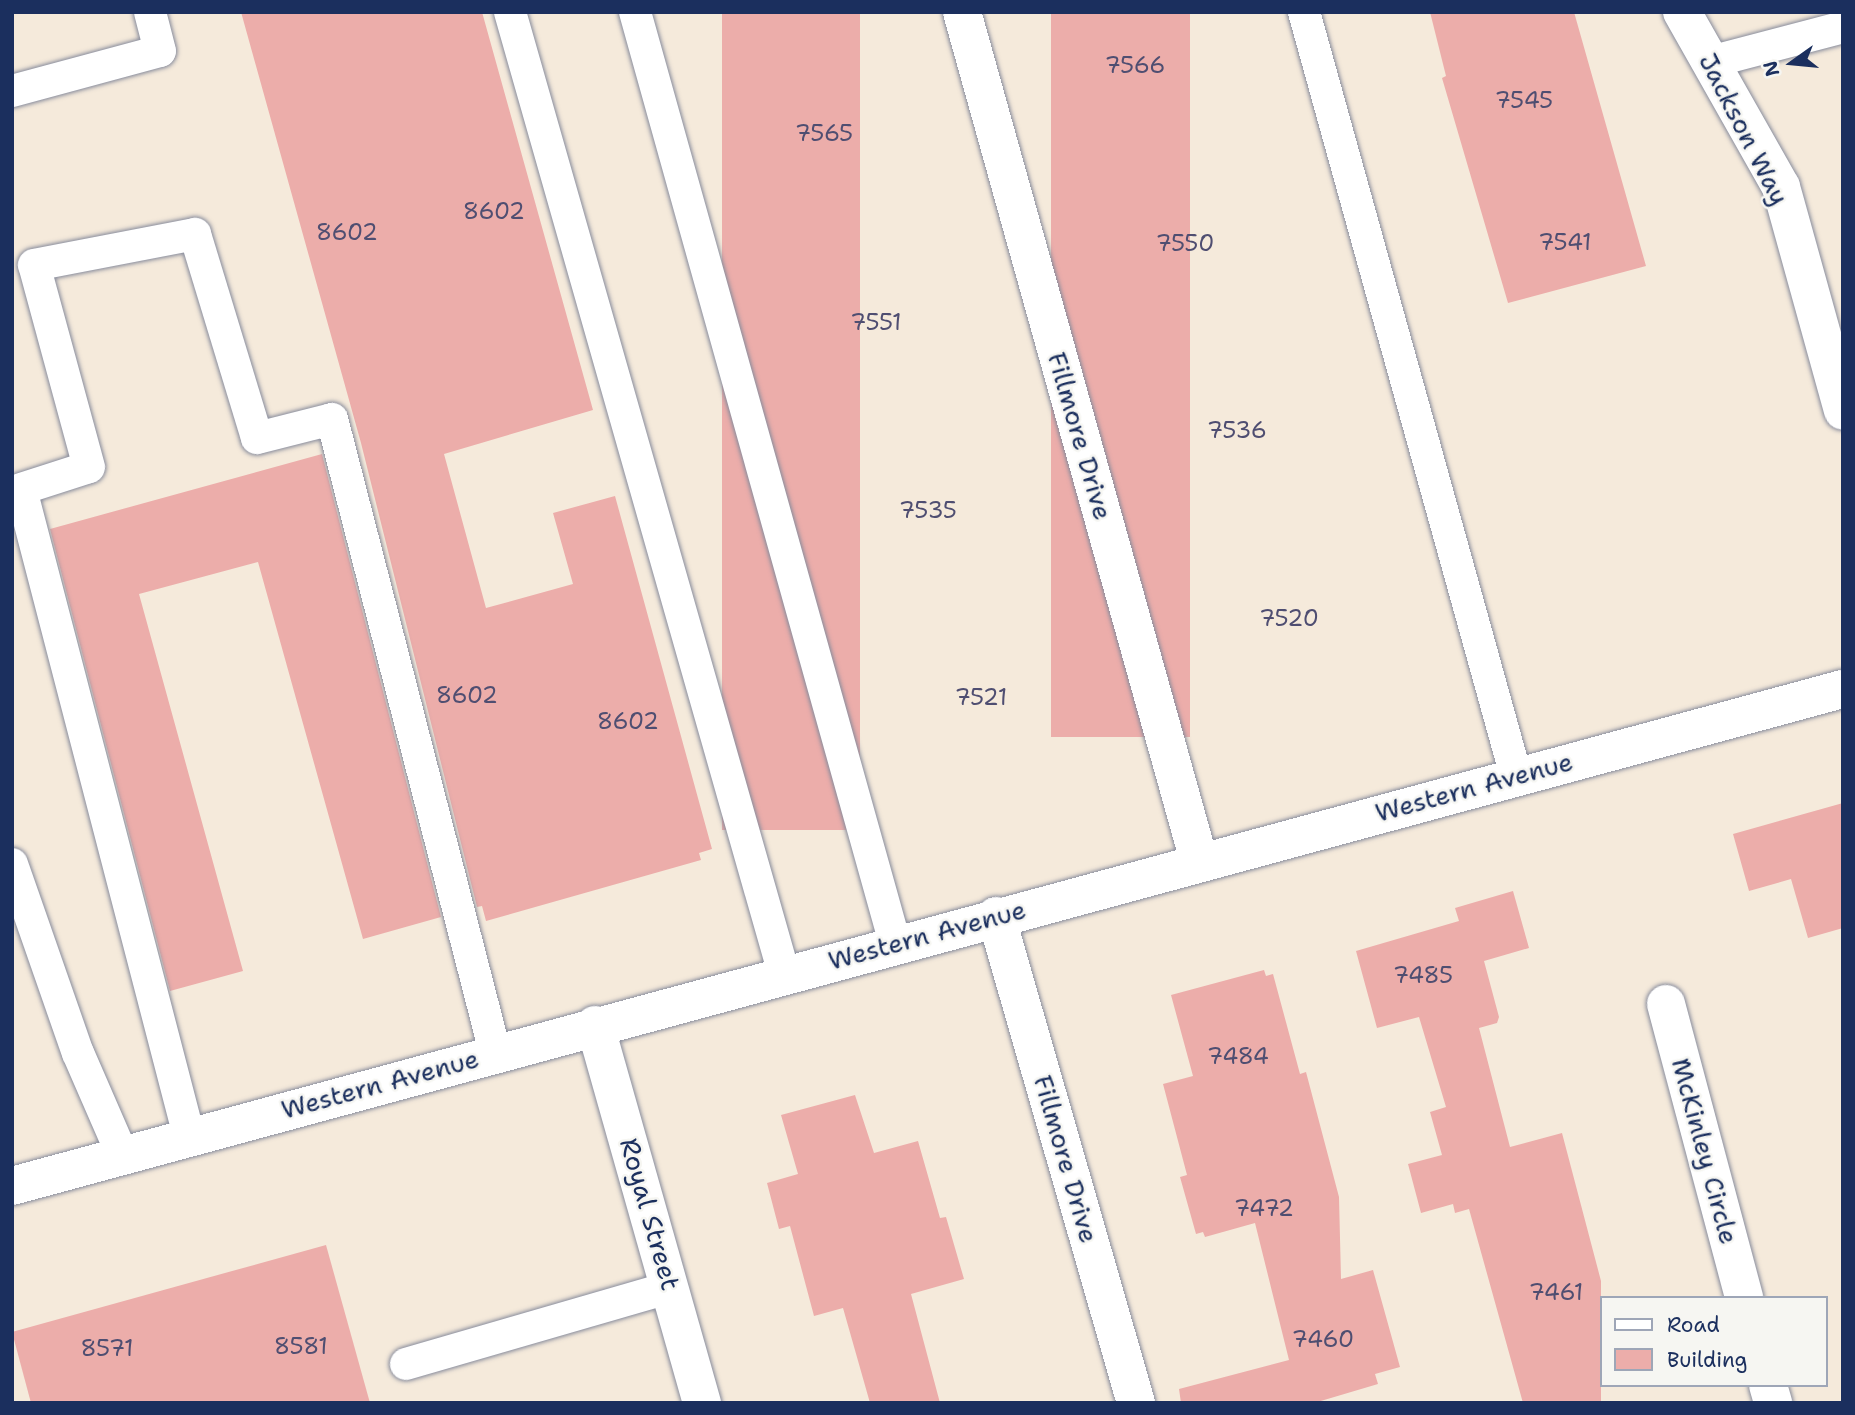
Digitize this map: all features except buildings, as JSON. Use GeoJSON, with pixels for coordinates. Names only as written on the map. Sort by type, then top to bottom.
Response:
{"type":"FeatureCollection","features":[{"type":"Feature","properties":{"kind":"street","name":"Fillmore Drive"},"geometry":{"type":"LineString","coordinates":[[961,12],[1199,861]]}},
{"type":"Feature","properties":{"kind":"street","name":"Jackson Way"},"geometry":{"type":"LineString","coordinates":[[1682,12],[1781,187],[1843,411]]}},
{"type":"Feature","properties":{"kind":"street","name":"Western Avenue"},"geometry":{"type":"LineString","coordinates":[[12,1185],[895,943],[1843,689]]}},
{"type":"Feature","properties":{"kind":"street","name":"Fillmore Drive"},"geometry":{"type":"LineString","coordinates":[[996,916],[1136,1403]]}},
{"type":"Feature","properties":{"kind":"street","name":"McKinley Circle"},"geometry":{"type":"LineString","coordinates":[[1666,1004],[1743,1296]]}},
{"type":"Feature","properties":{"kind":"street","name":"Royal Street"},"geometry":{"type":"LineString","coordinates":[[595,1025],[702,1403]]}},
{"type":"Feature","properties":{"kind":"lane"},"geometry":{"type":"LineString","coordinates":[[12,91],[160,51],[150,12]]}},
{"type":"Feature","properties":{"kind":"lane"},"geometry":{"type":"LineString","coordinates":[[510,12],[784,974]]}},
{"type":"Feature","properties":{"kind":"lane"},"geometry":{"type":"LineString","coordinates":[[635,12],[895,943]]}},
{"type":"Feature","properties":{"kind":"lane"},"geometry":{"type":"LineString","coordinates":[[1304,12],[1516,776]]}},
{"type":"Feature","properties":{"kind":"lane"},"geometry":{"type":"LineString","coordinates":[[1710,62],[1843,27]]}},
{"type":"Feature","properties":{"kind":"lane"},"geometry":{"type":"LineString","coordinates":[[189,1136],[21,489],[89,467],[34,265],[195,234],[257,438],[332,419],[495,1052]]}},
{"type":"Feature","properties":{"kind":"lane"},"geometry":{"type":"LineString","coordinates":[[12,863],[78,1053],[122,1154]]}},
{"type":"Feature","properties":{"kind":"lane"},"geometry":{"type":"LineString","coordinates":[[406,1364],[671,1287]]}}]}
